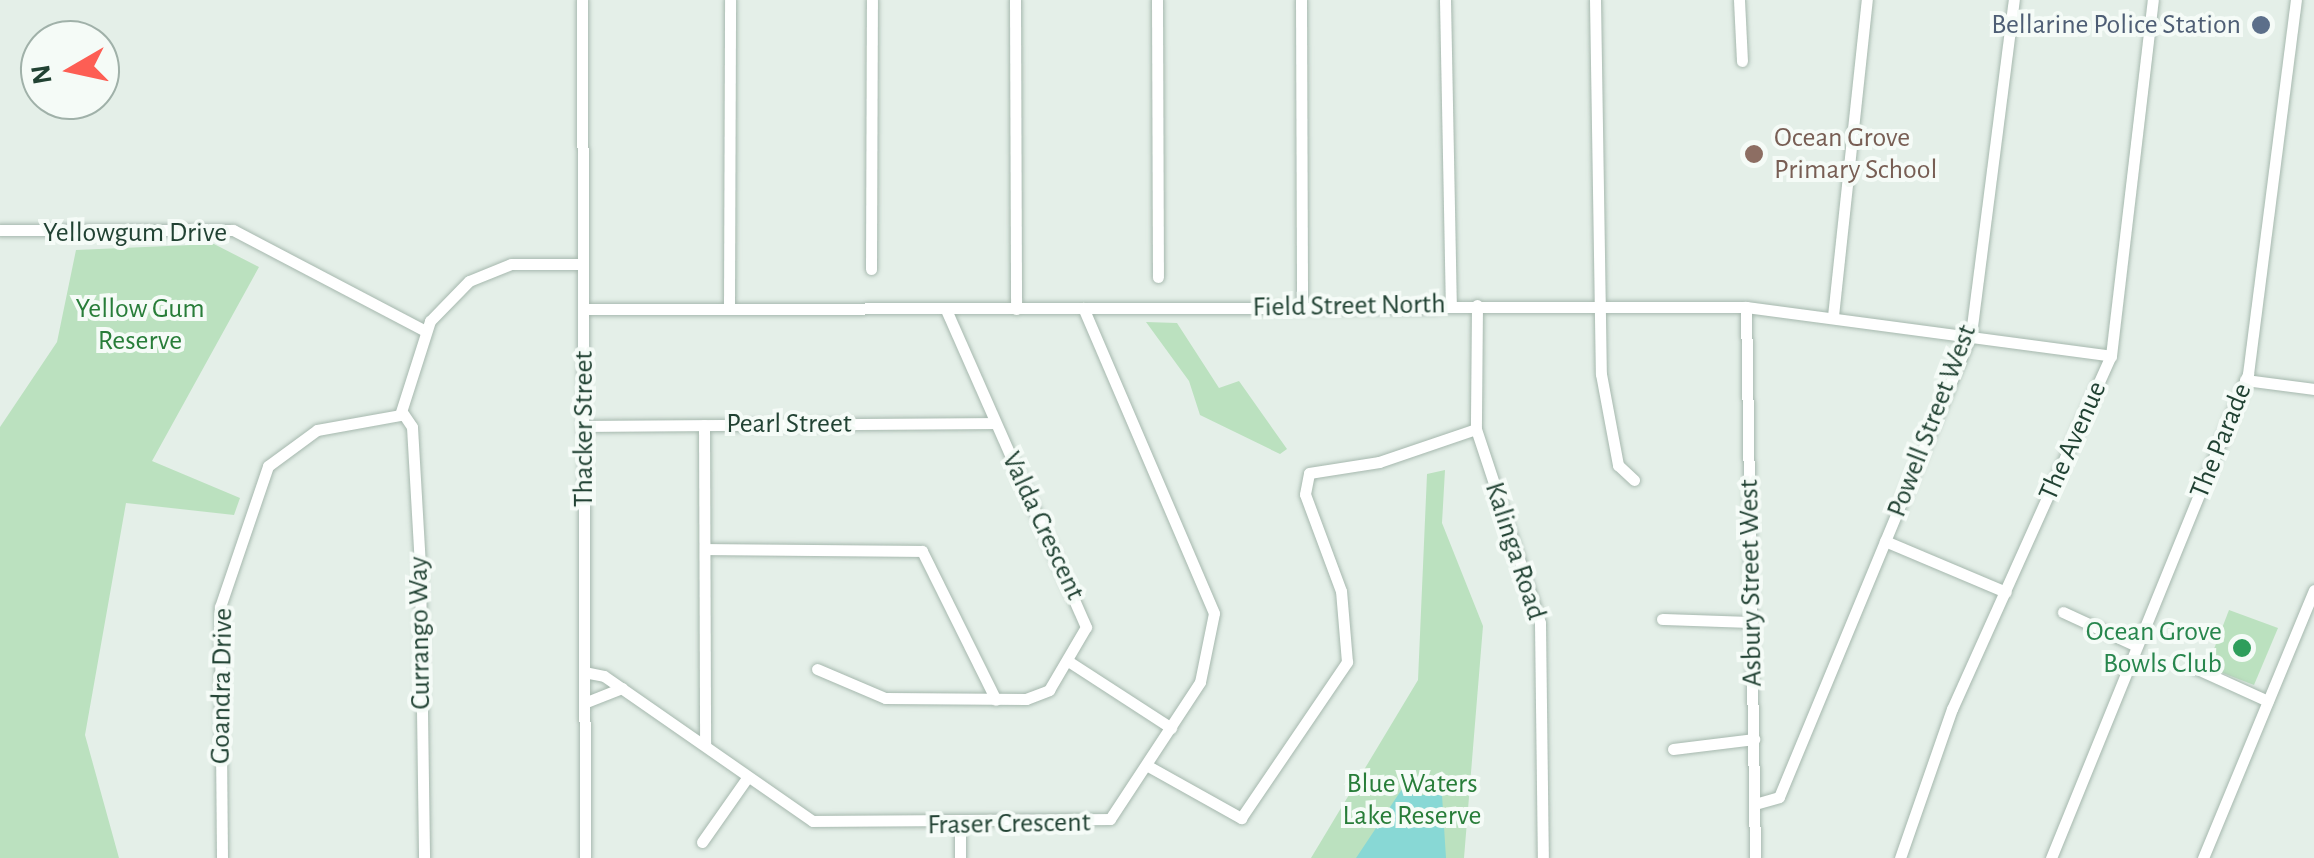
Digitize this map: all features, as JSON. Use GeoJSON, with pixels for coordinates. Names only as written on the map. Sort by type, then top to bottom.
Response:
{"type":"FeatureCollection","features":[{"type":"Feature","properties":{"kind":"street","name":"Thacker Street"},"geometry":{"type":"LineString","coordinates":[[582,0],[586,858]]}},
{"type":"Feature","properties":{"kind":"street"},"geometry":{"type":"LineString","coordinates":[[729,308],[730,0]]}},
{"type":"Feature","properties":{"kind":"street"},"geometry":{"type":"LineString","coordinates":[[871,269],[872,0]]}},
{"type":"Feature","properties":{"kind":"street"},"geometry":{"type":"LineString","coordinates":[[1014,0],[1016,309]]}},
{"type":"Feature","properties":{"kind":"street"},"geometry":{"type":"LineString","coordinates":[[1157,0],[1158,277]]}},
{"type":"Feature","properties":{"kind":"street"},"geometry":{"type":"LineString","coordinates":[[1301,0],[1302,306]]}},
{"type":"Feature","properties":{"kind":"street"},"geometry":{"type":"LineString","coordinates":[[1445,0],[1451,305]]}},
{"type":"Feature","properties":{"kind":"street"},"geometry":{"type":"LineString","coordinates":[[1595,0],[1600,306],[1618,465],[1634,480]]}},
{"type":"Feature","properties":{"kind":"street"},"geometry":{"type":"LineString","coordinates":[[1739,0],[1742,61]]}},
{"type":"Feature","properties":{"kind":"street"},"geometry":{"type":"LineString","coordinates":[[1833,316],[1867,0]]}},
{"type":"Feature","properties":{"kind":"street","name":"Powell Street West"},"geometry":{"type":"LineString","coordinates":[[1755,804],[1778,797],[1971,334],[2014,0]]}},
{"type":"Feature","properties":{"kind":"street","name":"The Avenue"},"geometry":{"type":"LineString","coordinates":[[1900,858],[2006,592],[2112,356],[2153,0]]}},
{"type":"Feature","properties":{"kind":"street","name":"The Parade"},"geometry":{"type":"LineString","coordinates":[[2051,858],[2246,380],[2296,0]]}},
{"type":"Feature","properties":{"kind":"street","name":"Yellowgum Drive"},"geometry":{"type":"LineString","coordinates":[[0,230],[232,230],[425,331]]}},
{"type":"Feature","properties":{"kind":"street"},"geometry":{"type":"LineString","coordinates":[[402,412],[425,331],[442,302],[484,272],[583,264]]}},
{"type":"Feature","properties":{"kind":"street","name":"Kalinga Road"},"geometry":{"type":"LineString","coordinates":[[1477,305],[1476,429],[1540,618],[1543,858]]}},
{"type":"Feature","properties":{"kind":"street","name":"Field Street North"},"geometry":{"type":"LineString","coordinates":[[583,309],[1746,307],[1971,334],[2112,356]]}},
{"type":"Feature","properties":{"kind":"street","name":"Asbury Street West"},"geometry":{"type":"LineString","coordinates":[[1746,307],[1755,858]]}},
{"type":"Feature","properties":{"kind":"street","name":"Fraser Crescent"},"geometry":{"type":"LineString","coordinates":[[584,672],[622,688],[813,822],[960,826],[1102,822],[1148,766],[1200,682],[1212,600],[1084,308]]}},
{"type":"Feature","properties":{"kind":"street","name":"Valda Crescent"},"geometry":{"type":"LineString","coordinates":[[817,670],[885,698],[996,700],[1043,694],[1068,661],[1084,614],[946,309]]}},
{"type":"Feature","properties":{"kind":"street"},"geometry":{"type":"LineString","coordinates":[[2246,380],[2314,389]]}},
{"type":"Feature","properties":{"kind":"street","name":"Goandra Drive"},"geometry":{"type":"LineString","coordinates":[[222,858],[220,607],[259,481],[298,439],[402,412]]}},
{"type":"Feature","properties":{"kind":"street","name":"Currango Way"},"geometry":{"type":"LineString","coordinates":[[402,412],[414,438],[424,858]]}},
{"type":"Feature","properties":{"kind":"street","name":"Pearl Street"},"geometry":{"type":"LineString","coordinates":[[584,426],[995,423]]}},
{"type":"Feature","properties":{"kind":"street"},"geometry":{"type":"LineString","coordinates":[[704,424],[705,743]]}},
{"type":"Feature","properties":{"kind":"street"},"geometry":{"type":"LineString","coordinates":[[1148,766],[1241,818],[1347,662],[1341,591],[1305,494],[1309,473],[1379,462],[1476,429]]}},
{"type":"Feature","properties":{"kind":"street"},"geometry":{"type":"LineString","coordinates":[[1885,541],[2006,592]]}},
{"type":"Feature","properties":{"kind":"street"},"geometry":{"type":"LineString","coordinates":[[705,549],[922,551],[996,700]]}},
{"type":"Feature","properties":{"kind":"street"},"geometry":{"type":"LineString","coordinates":[[2203,858],[2314,590]]}},
{"type":"Feature","properties":{"kind":"street"},"geometry":{"type":"LineString","coordinates":[[2064,612],[2137,646]]}},
{"type":"Feature","properties":{"kind":"street"},"geometry":{"type":"LineString","coordinates":[[1662,620],[1752,622]]}},
{"type":"Feature","properties":{"kind":"street"},"geometry":{"type":"LineString","coordinates":[[1068,661],[1172,728]]}},
{"type":"Feature","properties":{"kind":"street"},"geometry":{"type":"LineString","coordinates":[[2193,667],[2268,700]]}},
{"type":"Feature","properties":{"kind":"street"},"geometry":{"type":"LineString","coordinates":[[584,704],[622,688]]}},
{"type":"Feature","properties":{"kind":"street"},"geometry":{"type":"LineString","coordinates":[[1673,748],[1754,739]]}},
{"type":"Feature","properties":{"kind":"street"},"geometry":{"type":"LineString","coordinates":[[702,842],[748,778]]}},
{"type":"Feature","properties":{"kind":"street"},"geometry":{"type":"LineString","coordinates":[[960,826],[960,858]]}},
{"type":"Feature","properties":{"kind":"green space","name":"Yellow Gum Reserve"},"geometry":{"type":"Polygon","coordinates":[[[214,244],[259,267],[152,461],[240,498],[234,515],[126,503],[85,735],[119,858],[0,858],[0,427],[57,342],[76,250],[214,244]]]}},
{"type":"Feature","properties":{"kind":"green space"},"geometry":{"type":"Polygon","coordinates":[[[1146,322],[1177,323],[1219,388],[1239,381],[1287,449],[1280,454],[1200,415],[1189,381],[1146,322]]]}},
{"type":"Feature","properties":{"kind":"green space","name":"Blue Waters Lake Reserve"},"geometry":{"type":"Polygon","coordinates":[[[1445,470],[1442,523],[1483,626],[1464,858],[1311,858],[1418,680],[1427,474],[1445,470]]]}},
{"type":"Feature","properties":{"kind":"green space","name":"Ocean Grove Bowls Club"},"geometry":{"type":"Polygon","coordinates":[[[2229,610],[2278,628],[2254,685],[2207,667],[2229,610]]]}},
{"type":"Feature","properties":{"kind":"water"},"geometry":{"type":"Polygon","coordinates":[[[1410,777],[1422,795],[1442,795],[1446,858],[1356,858],[1410,777]]]}},
{"type":"Feature","properties":{"kind":"place","name":"Bellarine Police Station"},"geometry":{"type":"Point","coordinates":[2261,25]}},
{"type":"Feature","properties":{"kind":"place","name":"Ocean Grove Primary School"},"geometry":{"type":"Point","coordinates":[1754,154]}},
{"type":"Feature","properties":{"kind":"place","name":"Ocean Grove Bowls Club"},"geometry":{"type":"Point","coordinates":[2242,648]}}]}
